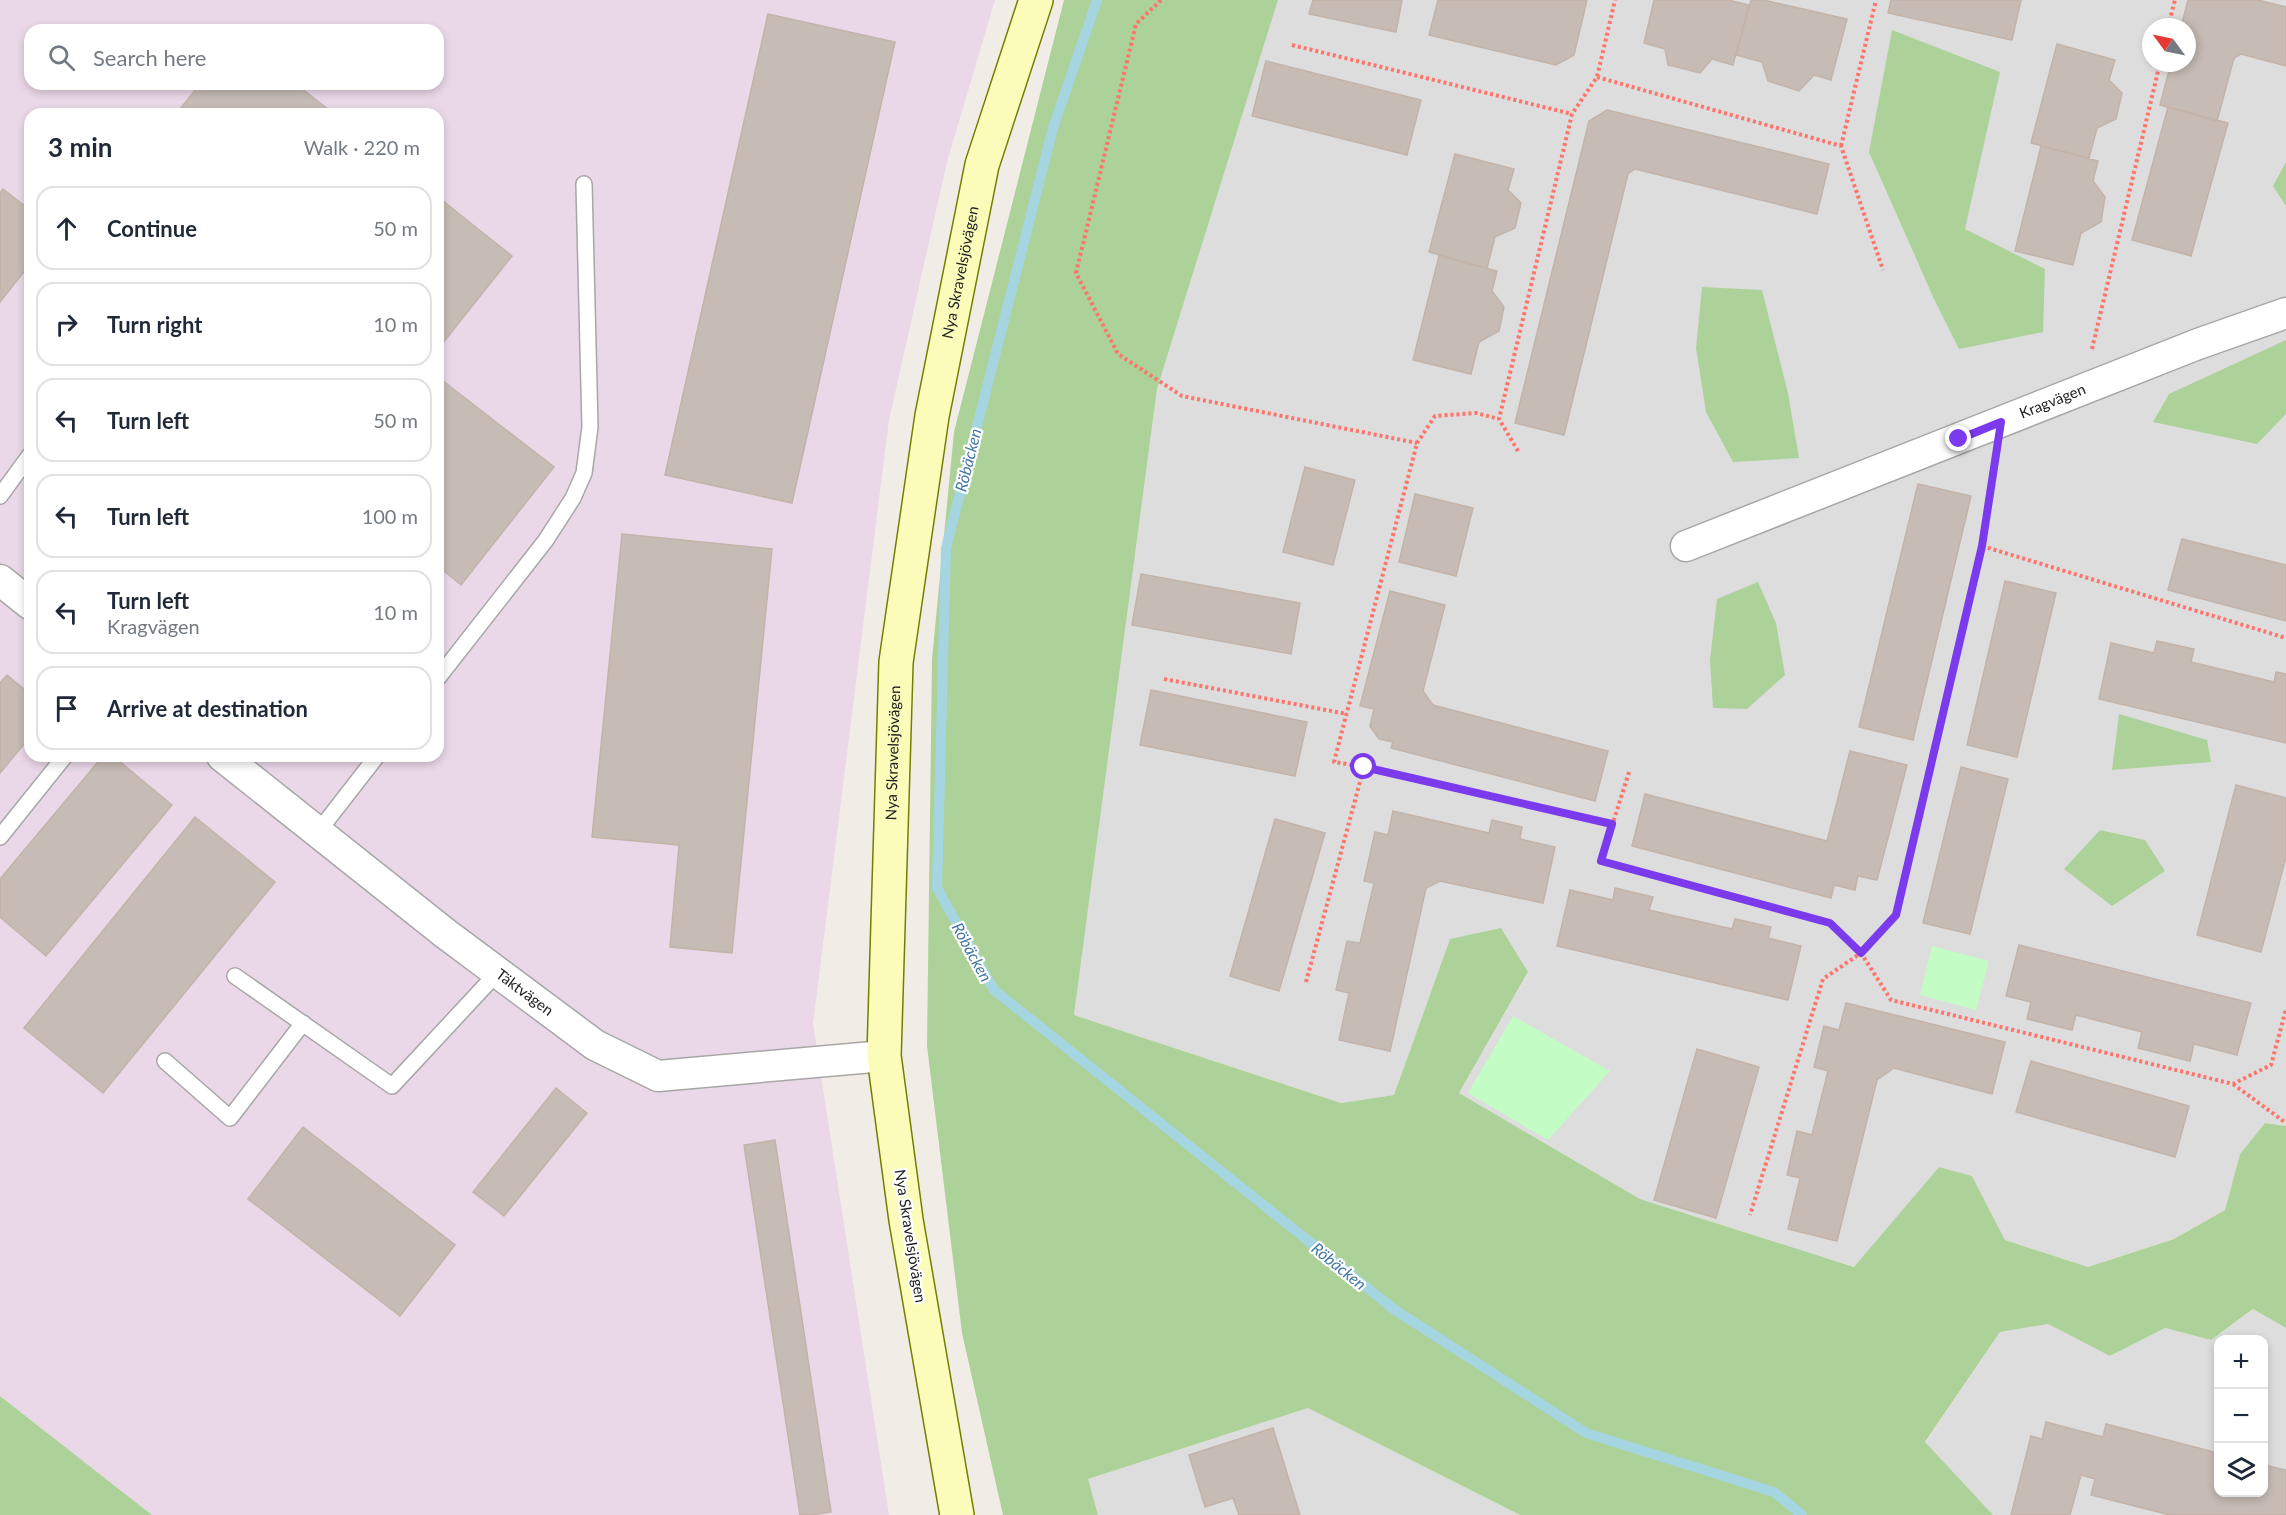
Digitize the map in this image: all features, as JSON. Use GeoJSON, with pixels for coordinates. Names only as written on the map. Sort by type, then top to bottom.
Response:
{"type":"FeatureCollection","features":[{"type":"Feature","properties":{"kind":"main road","name":"Nya Skravelsjövägen"},"geometry":{"type":"LineString","coordinates":[[957,1515],[906,1220],[884,1056],[895,674],[932,416],[982,165],[1036,0]]}},
{"type":"Feature","properties":{"kind":"street","name":"Kragvägen"},"geometry":{"type":"LineString","coordinates":[[1686,546],[2082,390],[2286,313]]}},
{"type":"Feature","properties":{"kind":"street"},"geometry":{"type":"LineString","coordinates":[[0,580],[24,599]]}},
{"type":"Feature","properties":{"kind":"street","name":"Täktvägen"},"geometry":{"type":"LineString","coordinates":[[230,762],[595,1045],[658,1076],[884,1056]]}},
{"type":"Feature","properties":{"kind":"lane"},"geometry":{"type":"LineString","coordinates":[[444,670],[546,540],[573,498],[584,473],[590,427],[584,184]]}},
{"type":"Feature","properties":{"kind":"lane"},"geometry":{"type":"LineString","coordinates":[[0,496],[24,462]]}},
{"type":"Feature","properties":{"kind":"lane"},"geometry":{"type":"LineString","coordinates":[[0,837],[60,762]]}},
{"type":"Feature","properties":{"kind":"lane"},"geometry":{"type":"LineString","coordinates":[[318,832],[372,762]]}},
{"type":"Feature","properties":{"kind":"lane"},"geometry":{"type":"LineString","coordinates":[[235,976],[392,1086],[498,972]]}},
{"type":"Feature","properties":{"kind":"lane"},"geometry":{"type":"LineString","coordinates":[[165,1061],[230,1118],[303,1023]]}},
{"type":"Feature","properties":{"kind":"path"},"geometry":{"type":"LineString","coordinates":[[1161,0],[1136,24],[1076,273],[1118,354],[1182,396],[1417,443]]}},
{"type":"Feature","properties":{"kind":"path"},"geometry":{"type":"LineString","coordinates":[[1518,451],[1499,419],[1572,114],[1597,77],[1616,0]]}},
{"type":"Feature","properties":{"kind":"path"},"geometry":{"type":"LineString","coordinates":[[1876,0],[1841,146],[1883,270]]}},
{"type":"Feature","properties":{"kind":"path"},"geometry":{"type":"LineString","coordinates":[[2170,18],[2175,0]]}},
{"type":"Feature","properties":{"kind":"path"},"geometry":{"type":"LineString","coordinates":[[1292,45],[1572,114]]}},
{"type":"Feature","properties":{"kind":"path"},"geometry":{"type":"LineString","coordinates":[[2082,390],[2158,72]]}},
{"type":"Feature","properties":{"kind":"path"},"geometry":{"type":"LineString","coordinates":[[1597,77],[1841,146]]}},
{"type":"Feature","properties":{"kind":"path"},"geometry":{"type":"LineString","coordinates":[[1499,419],[1476,413],[1435,416],[1417,443],[1334,762],[1612,824]]}},
{"type":"Feature","properties":{"kind":"path"},"geometry":{"type":"LineString","coordinates":[[1750,1215],[1823,979],[1861,953],[1896,915],[1982,546],[2001,422]]}},
{"type":"Feature","properties":{"kind":"path"},"geometry":{"type":"LineString","coordinates":[[1982,546],[2286,638]]}},
{"type":"Feature","properties":{"kind":"path"},"geometry":{"type":"LineString","coordinates":[[1164,679],[1347,714]]}},
{"type":"Feature","properties":{"kind":"path"},"geometry":{"type":"LineString","coordinates":[[1306,982],[1364,767]]}},
{"type":"Feature","properties":{"kind":"path"},"geometry":{"type":"LineString","coordinates":[[1629,772],[1601,861],[1830,923],[1861,953],[1891,1000],[2232,1084],[2286,1123]]}},
{"type":"Feature","properties":{"kind":"path"},"geometry":{"type":"LineString","coordinates":[[2232,1084],[2271,1065],[2286,1009]]}},
{"type":"Feature","properties":{"kind":"shaded area"},"geometry":{"type":"Polygon","coordinates":[[[0,0],[995,0],[947,162],[889,420],[813,1024],[889,1515],[152,1515],[0,1396],[0,0]]]}},
{"type":"Feature","properties":{"kind":"shaded area"},"geometry":{"type":"Polygon","coordinates":[[[1278,0],[2286,0],[2286,1126],[2265,1123],[2240,1154],[2225,1210],[2174,1239],[2088,1267],[2005,1240],[1972,1176],[1939,1167],[1855,1267],[1640,1199],[1459,1093],[1528,973],[1450,939],[1394,1095],[1341,1103],[1074,1015],[1157,389],[1278,0]]]}},
{"type":"Feature","properties":{"kind":"shaded area"},"geometry":{"type":"Polygon","coordinates":[[[2254,1309],[2286,1328],[2286,1515],[1990,1515],[1925,1443],[2000,1332],[2048,1324],[2110,1356],[2165,1328],[2211,1340],[2214,1338],[2214,1497],[2268,1497],[2268,1335],[2218,1335],[2254,1309]]]}},
{"type":"Feature","properties":{"kind":"shaded area"},"geometry":{"type":"Polygon","coordinates":[[[1308,1408],[1520,1515],[1098,1515],[1087,1479],[1308,1408]]]}},
{"type":"Feature","properties":{"kind":"green space"},"geometry":{"type":"Polygon","coordinates":[[[1064,0],[1278,0],[1157,389],[1074,1015],[1341,1103],[1394,1095],[1450,939],[1501,928],[1528,972],[1459,1093],[1640,1199],[1854,1267],[1939,1167],[1972,1176],[2005,1240],[2088,1267],[2174,1239],[2225,1210],[2240,1154],[2265,1123],[2286,1126],[2286,1328],[2253,1309],[2218,1335],[2214,1335],[2211,1340],[2165,1328],[2110,1356],[2048,1324],[2000,1332],[1925,1442],[1993,1515],[1520,1515],[1308,1408],[1088,1479],[1098,1515],[1003,1515],[962,1333],[927,1046],[932,659],[954,432],[1064,0]]]}},
{"type":"Feature","properties":{"kind":"green space"},"geometry":{"type":"Polygon","coordinates":[[[1892,30],[2000,72],[1965,229],[2045,269],[2043,332],[1959,349],[1934,299],[1869,152],[1892,30]]]}},
{"type":"Feature","properties":{"kind":"green space"},"geometry":{"type":"Polygon","coordinates":[[[2286,162],[2286,206],[2273,186],[2286,162]]]}},
{"type":"Feature","properties":{"kind":"green space"},"geometry":{"type":"Polygon","coordinates":[[[1702,287],[1762,290],[1788,393],[1799,458],[1733,462],[1706,412],[1696,348],[1702,287]]]}},
{"type":"Feature","properties":{"kind":"green space"},"geometry":{"type":"Polygon","coordinates":[[[2286,340],[2286,414],[2257,444],[2153,422],[2169,394],[2286,340]]]}},
{"type":"Feature","properties":{"kind":"green space"},"geometry":{"type":"Polygon","coordinates":[[[1758,582],[1776,623],[1785,675],[1747,709],[1713,708],[1710,660],[1717,599],[1758,582]]]}},
{"type":"Feature","properties":{"kind":"green space"},"geometry":{"type":"Polygon","coordinates":[[[2119,714],[2207,740],[2211,762],[2112,770],[2119,714]]]}},
{"type":"Feature","properties":{"kind":"green space"},"geometry":{"type":"Polygon","coordinates":[[[2100,830],[2145,840],[2165,871],[2112,906],[2064,869],[2100,830]]]}},
{"type":"Feature","properties":{"kind":"green space"},"geometry":{"type":"Polygon","coordinates":[[[1932,946],[1989,961],[1976,1010],[1920,995],[1932,946]]]}},
{"type":"Feature","properties":{"kind":"green space"},"geometry":{"type":"Polygon","coordinates":[[[1513,1016],[1610,1071],[1548,1140],[1468,1093],[1513,1016]]]}},
{"type":"Feature","properties":{"kind":"green space"},"geometry":{"type":"Polygon","coordinates":[[[0,1396],[152,1515],[0,1515],[0,1396]]]}},
{"type":"Feature","properties":{"kind":"building"},"geometry":{"type":"Polygon","coordinates":[[[1313,0],[1402,0],[1396,32],[1309,14],[1313,0]]]}},
{"type":"Feature","properties":{"kind":"building"},"geometry":{"type":"Polygon","coordinates":[[[1438,0],[1587,0],[1574,55],[1556,65],[1429,35],[1438,0]]]}},
{"type":"Feature","properties":{"kind":"building"},"geometry":{"type":"Polygon","coordinates":[[[1654,0],[1728,0],[1749,5],[1733,65],[1712,59],[1700,73],[1668,65],[1665,49],[1644,43],[1654,0]]]}},
{"type":"Feature","properties":{"kind":"building"},"geometry":{"type":"Polygon","coordinates":[[[1751,0],[1763,0],[1847,19],[1831,80],[1814,75],[1799,91],[1768,81],[1762,62],[1736,55],[1751,0]]]}},
{"type":"Feature","properties":{"kind":"building"},"geometry":{"type":"Polygon","coordinates":[[[1891,0],[2021,0],[2012,40],[1888,13],[1891,0]]]}},
{"type":"Feature","properties":{"kind":"building"},"geometry":{"type":"Polygon","coordinates":[[[2188,0],[2258,0],[2286,7],[2286,66],[2241,54],[2234,58],[2217,121],[2160,105],[2169,72],[2196,72],[2196,18],[2183,18],[2188,0]]]}},
{"type":"Feature","properties":{"kind":"building"},"geometry":{"type":"Polygon","coordinates":[[[768,14],[895,42],[792,503],[665,475],[768,14]]]}},
{"type":"Feature","properties":{"kind":"building"},"geometry":{"type":"Polygon","coordinates":[[[2057,44],[2115,60],[2109,80],[2122,93],[2116,119],[2097,128],[2089,158],[2031,143],[2057,44]]]}},
{"type":"Feature","properties":{"kind":"building"},"geometry":{"type":"Polygon","coordinates":[[[1266,61],[1421,100],[1407,155],[1252,116],[1266,61]]]}},
{"type":"Feature","properties":{"kind":"building"},"geometry":{"type":"Polygon","coordinates":[[[195,90],[304,90],[326,108],[181,108],[195,90]]]}},
{"type":"Feature","properties":{"kind":"building"},"geometry":{"type":"Polygon","coordinates":[[[2168,107],[2228,123],[2191,256],[2132,240],[2168,107]]]}},
{"type":"Feature","properties":{"kind":"building"},"geometry":{"type":"Polygon","coordinates":[[[1607,110],[1829,164],[1817,214],[1635,169],[1628,174],[1564,435],[1515,423],[1589,121],[1607,110]]]}},
{"type":"Feature","properties":{"kind":"building"},"geometry":{"type":"Polygon","coordinates":[[[2041,146],[2098,161],[2093,181],[2105,197],[2101,222],[2081,233],[2073,265],[2015,251],[2041,146]]]}},
{"type":"Feature","properties":{"kind":"building"},"geometry":{"type":"Polygon","coordinates":[[[1455,154],[1514,169],[1508,190],[1521,203],[1515,228],[1495,237],[1487,268],[1429,252],[1455,154]]]}},
{"type":"Feature","properties":{"kind":"building"},"geometry":{"type":"Polygon","coordinates":[[[3,189],[24,205],[24,272],[0,302],[0,193],[3,189]]]}},
{"type":"Feature","properties":{"kind":"building"},"geometry":{"type":"Polygon","coordinates":[[[444,202],[512,256],[444,341],[444,202]]]}},
{"type":"Feature","properties":{"kind":"building"},"geometry":{"type":"Polygon","coordinates":[[[1439,256],[1497,271],[1492,291],[1504,307],[1499,331],[1479,342],[1471,374],[1413,360],[1439,256]]]}},
{"type":"Feature","properties":{"kind":"building"},"geometry":{"type":"Polygon","coordinates":[[[444,382],[554,467],[461,585],[444,571],[444,382]]]}},
{"type":"Feature","properties":{"kind":"building"},"geometry":{"type":"Polygon","coordinates":[[[1305,467],[1355,480],[1333,565],[1283,552],[1305,467]]]}},
{"type":"Feature","properties":{"kind":"building"},"geometry":{"type":"Polygon","coordinates":[[[1918,484],[1971,496],[1913,740],[1859,727],[1918,484]]]}},
{"type":"Feature","properties":{"kind":"building"},"geometry":{"type":"Polygon","coordinates":[[[1415,494],[1473,508],[1456,576],[1399,562],[1415,494]]]}},
{"type":"Feature","properties":{"kind":"building"},"geometry":{"type":"Polygon","coordinates":[[[622,534],[772,549],[732,953],[670,947],[679,845],[592,837],[622,534]]]}},
{"type":"Feature","properties":{"kind":"building"},"geometry":{"type":"Polygon","coordinates":[[[2182,539],[2286,565],[2286,621],[2168,590],[2182,539]]]}},
{"type":"Feature","properties":{"kind":"building"},"geometry":{"type":"Polygon","coordinates":[[[1141,574],[1300,603],[1291,654],[1132,625],[1141,574]]]}},
{"type":"Feature","properties":{"kind":"building"},"geometry":{"type":"Polygon","coordinates":[[[2005,581],[2056,593],[2017,757],[1967,745],[2005,581]]]}},
{"type":"Feature","properties":{"kind":"building"},"geometry":{"type":"Polygon","coordinates":[[[1390,591],[1445,605],[1423,691],[1433,705],[1608,751],[1595,801],[1391,748],[1393,742],[1379,739],[1370,726],[1374,709],[1360,706],[1390,591]]]}},
{"type":"Feature","properties":{"kind":"building"},"geometry":{"type":"Polygon","coordinates":[[[2157,641],[2194,649],[2191,662],[2274,682],[2276,672],[2286,674],[2286,743],[2099,699],[2111,643],[2154,653],[2157,641]]]}},
{"type":"Feature","properties":{"kind":"building"},"geometry":{"type":"Polygon","coordinates":[[[7,675],[24,689],[24,744],[0,773],[0,683],[7,675]]]}},
{"type":"Feature","properties":{"kind":"building"},"geometry":{"type":"Polygon","coordinates":[[[1151,690],[1307,722],[1295,776],[1140,745],[1151,690]]]}},
{"type":"Feature","properties":{"kind":"building"},"geometry":{"type":"Polygon","coordinates":[[[1850,751],[1907,765],[1877,880],[1858,876],[1855,890],[1834,885],[1831,898],[1632,846],[1645,794],[1827,841],[1850,751]]]}},
{"type":"Feature","properties":{"kind":"building"},"geometry":{"type":"Polygon","coordinates":[[[98,762],[120,762],[172,805],[46,956],[0,917],[0,879],[98,762]]]}},
{"type":"Feature","properties":{"kind":"building"},"geometry":{"type":"Polygon","coordinates":[[[1961,767],[2008,779],[1970,934],[1923,923],[1961,767]]]}},
{"type":"Feature","properties":{"kind":"building"},"geometry":{"type":"Polygon","coordinates":[[[2236,785],[2286,798],[2286,857],[2261,952],[2197,935],[2236,785]]]}},
{"type":"Feature","properties":{"kind":"building"},"geometry":{"type":"Polygon","coordinates":[[[1393,811],[1489,833],[1492,820],[1522,827],[1520,839],[1555,847],[1543,903],[1440,881],[1426,888],[1390,1051],[1339,1040],[1349,993],[1336,990],[1347,941],[1360,943],[1374,883],[1364,881],[1375,832],[1388,835],[1393,811]]]}},
{"type":"Feature","properties":{"kind":"building"},"geometry":{"type":"Polygon","coordinates":[[[195,817],[275,882],[103,1093],[24,1028],[195,817]]]}},
{"type":"Feature","properties":{"kind":"building"},"geometry":{"type":"Polygon","coordinates":[[[1275,819],[1325,833],[1279,991],[1230,976],[1275,819]]]}},
{"type":"Feature","properties":{"kind":"building"},"geometry":{"type":"Polygon","coordinates":[[[1615,888],[1653,897],[1649,910],[1732,929],[1735,919],[1771,927],[1768,938],[1801,946],[1788,1000],[1557,946],[1570,890],[1613,900],[1615,888]]]}},
{"type":"Feature","properties":{"kind":"building"},"geometry":{"type":"Polygon","coordinates":[[[2019,945],[2251,1003],[2237,1055],[2194,1044],[2190,1061],[2138,1048],[2142,1032],[2076,1015],[2072,1030],[2027,1019],[2031,1002],[2006,996],[2019,945]]]}},
{"type":"Feature","properties":{"kind":"building"},"geometry":{"type":"Polygon","coordinates":[[[1846,1003],[2005,1042],[1992,1094],[1894,1068],[1877,1080],[1837,1241],[1788,1229],[1800,1178],[1787,1175],[1797,1131],[1812,1135],[1828,1071],[1814,1067],[1824,1026],[1839,1030],[1846,1003]]]}},
{"type":"Feature","properties":{"kind":"building"},"geometry":{"type":"Polygon","coordinates":[[[1697,1049],[1759,1067],[1716,1218],[1654,1200],[1697,1049]]]}},
{"type":"Feature","properties":{"kind":"building"},"geometry":{"type":"Polygon","coordinates":[[[2031,1061],[2189,1106],[2175,1157],[2016,1112],[2031,1061]]]}},
{"type":"Feature","properties":{"kind":"building"},"geometry":{"type":"Polygon","coordinates":[[[556,1088],[587,1113],[504,1216],[473,1192],[556,1088]]]}},
{"type":"Feature","properties":{"kind":"building"},"geometry":{"type":"Polygon","coordinates":[[[303,1127],[455,1245],[400,1316],[248,1199],[303,1127]]]}},
{"type":"Feature","properties":{"kind":"building"},"geometry":{"type":"Polygon","coordinates":[[[775,1140],[831,1512],[812,1515],[800,1515],[744,1145],[775,1140]]]}},
{"type":"Feature","properties":{"kind":"building"},"geometry":{"type":"Polygon","coordinates":[[[2046,1422],[2103,1437],[2106,1424],[2214,1452],[2214,1497],[2268,1497],[2268,1466],[2286,1470],[2286,1515],[2170,1515],[2091,1495],[2095,1479],[2081,1475],[2070,1515],[2011,1515],[2031,1436],[2042,1439],[2046,1422]]]}},
{"type":"Feature","properties":{"kind":"building"},"geometry":{"type":"Polygon","coordinates":[[[1273,1428],[1300,1515],[1239,1515],[1233,1498],[1205,1507],[1189,1455],[1273,1428]]]}},
{"type":"Feature","properties":{"kind":"waterway","name":"Röbäcken"},"geometry":{"type":"LineString","coordinates":[[1097,0],[1053,128],[946,548],[937,888],[994,990],[1395,1310],[1586,1433],[1774,1492],[1802,1515]]}},
{"type":"Feature","properties":{"kind":"route"},"geometry":{"type":"LineString","coordinates":[[1364,767],[1612,824],[1601,861],[1830,923],[1861,953],[1896,915],[1982,546],[2001,422],[1959,439]]}}]}
